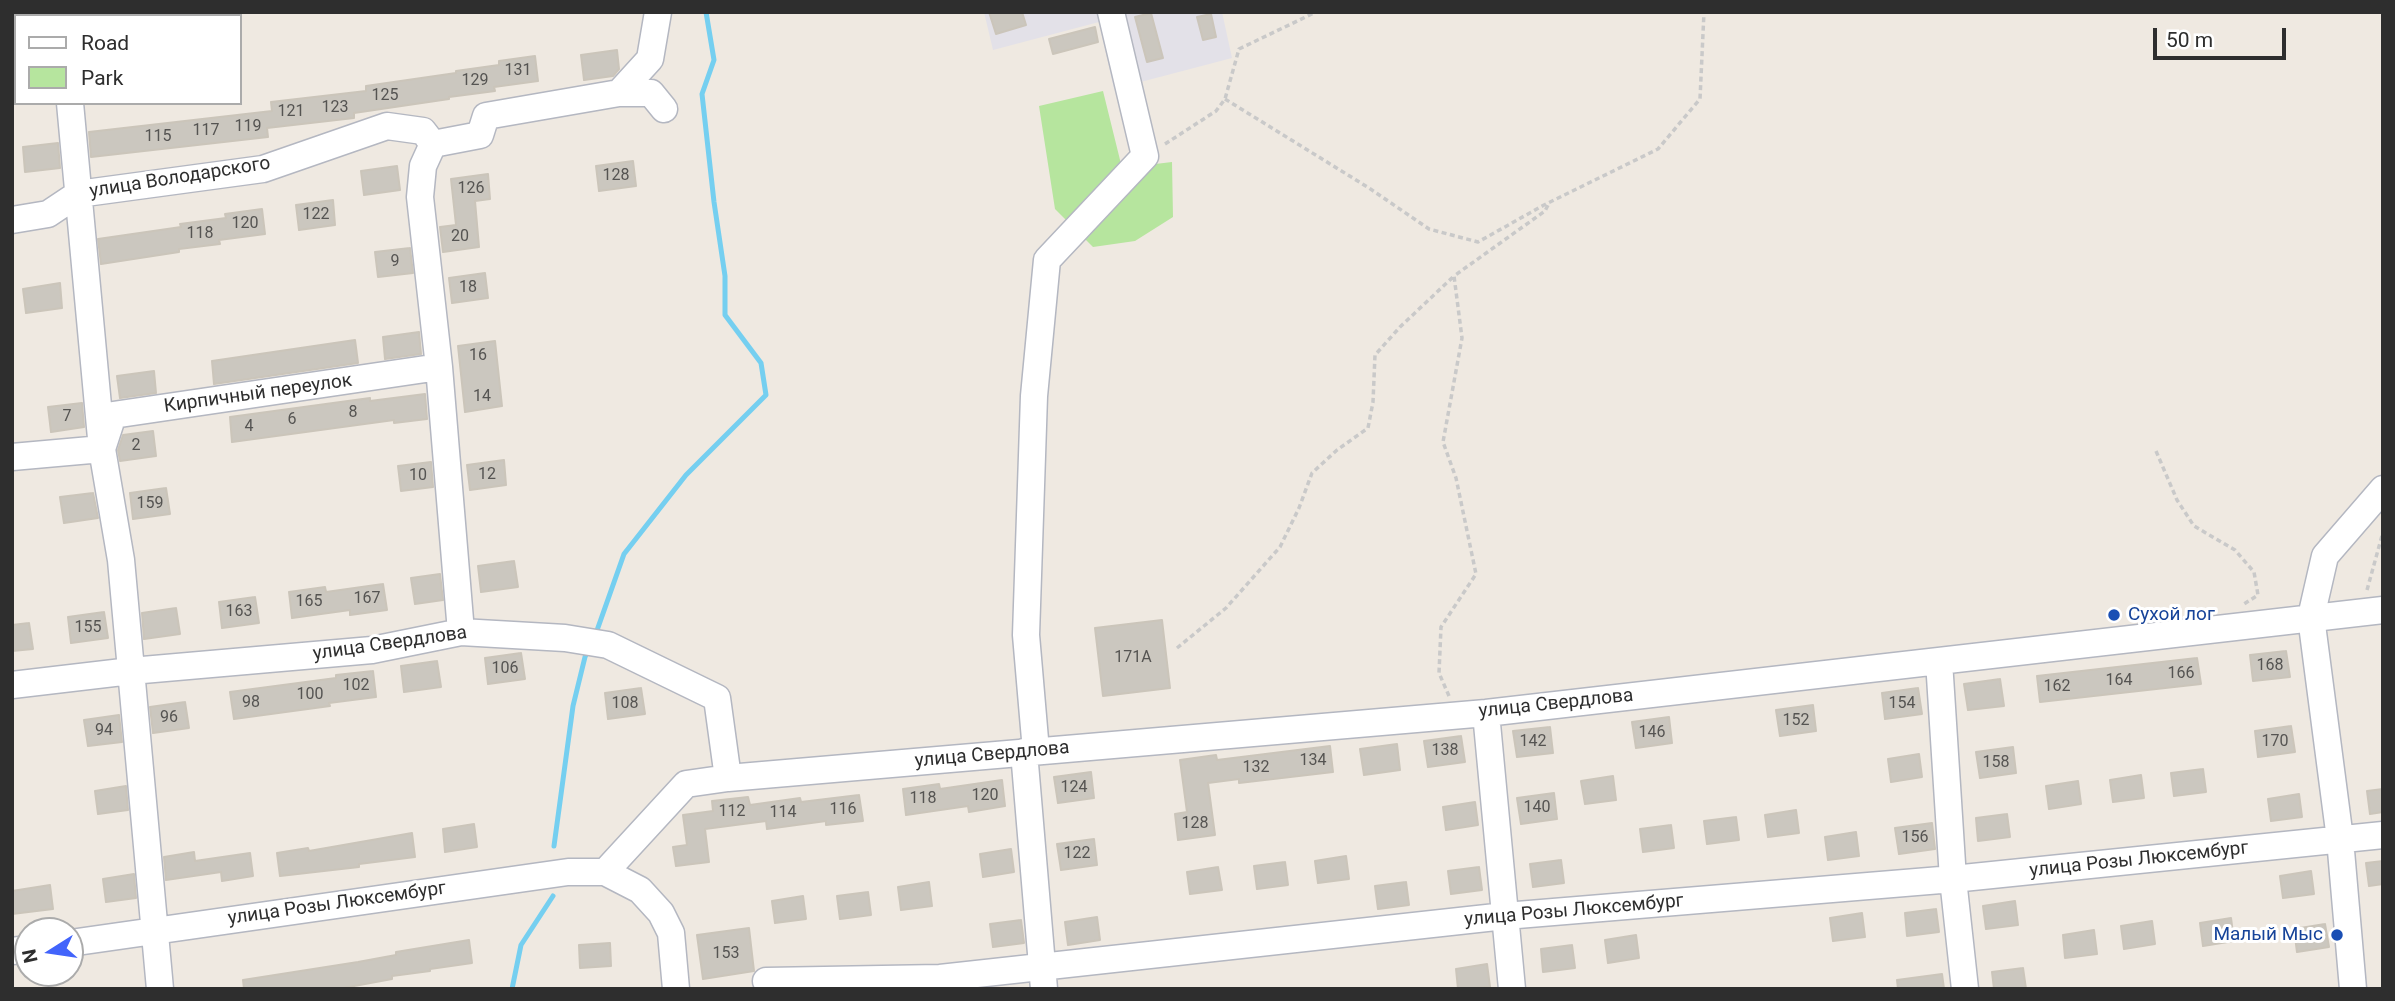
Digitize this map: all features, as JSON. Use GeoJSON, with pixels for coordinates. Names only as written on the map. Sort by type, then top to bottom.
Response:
{"type":"FeatureCollection","features":[{"type":"Feature","properties":{"kind":"street"},"geometry":{"type":"LineString","coordinates":[[619,93],[650,59],[658,12]]}},
{"type":"Feature","properties":{"kind":"street"},"geometry":{"type":"LineString","coordinates":[[1042,978],[1026,635],[1034,396],[1047,260],[1145,156],[1111,12]]}},
{"type":"Feature","properties":{"kind":"street"},"geometry":{"type":"LineString","coordinates":[[461,632],[439,367],[420,197],[423,166],[433,144],[480,135],[486,116],[619,93],[650,93],[664,109]]}},
{"type":"Feature","properties":{"kind":"street"},"geometry":{"type":"LineString","coordinates":[[70,105],[102,449],[121,560],[160,989]]}},
{"type":"Feature","properties":{"kind":"street","name":"улица Володарского"},"geometry":{"type":"LineString","coordinates":[[12,220],[48,214],[78,194],[263,169],[387,125],[423,131],[433,144]]}},
{"type":"Feature","properties":{"kind":"street","name":"Кирпичный переулок"},"geometry":{"type":"LineString","coordinates":[[102,449],[113,415],[439,367]]}},
{"type":"Feature","properties":{"kind":"street"},"geometry":{"type":"LineString","coordinates":[[12,457],[102,449]]}},
{"type":"Feature","properties":{"kind":"street"},"geometry":{"type":"LineString","coordinates":[[2353,989],[2340,839],[2311,617],[2325,556],[2383,489]]}},
{"type":"Feature","properties":{"kind":"street","name":"улица Свердлова"},"geometry":{"type":"LineString","coordinates":[[605,872],[686,784],[1030,751],[1486,713],[2372,611]]}},
{"type":"Feature","properties":{"kind":"street","name":"улица Свердлова"},"geometry":{"type":"LineString","coordinates":[[12,685],[131,671],[372,650],[461,632],[565,638],[608,645],[717,698],[728,778]]}},
{"type":"Feature","properties":{"kind":"street"},"geometry":{"type":"LineString","coordinates":[[1939,661],[1953,879],[1965,989]]}},
{"type":"Feature","properties":{"kind":"street"},"geometry":{"type":"LineString","coordinates":[[1486,713],[1512,989]]}},
{"type":"Feature","properties":{"kind":"street","name":"улица Розы Люксембург"},"geometry":{"type":"LineString","coordinates":[[766,981],[1042,978],[1505,916],[1953,879],[2383,835]]}},
{"type":"Feature","properties":{"kind":"street","name":"улица Розы Люксембург"},"geometry":{"type":"LineString","coordinates":[[84,941],[568,872],[605,872]]}},
{"type":"Feature","properties":{"kind":"street"},"geometry":{"type":"LineString","coordinates":[[605,872],[640,890],[662,912],[671,933],[676,989]]}},
{"type":"Feature","properties":{"kind":"path"},"geometry":{"type":"LineString","coordinates":[[1145,156],[1216,111],[1225,99],[1239,49],[1316,12]]}},
{"type":"Feature","properties":{"kind":"path"},"geometry":{"type":"LineString","coordinates":[[1225,99],[1369,188],[1429,229],[1478,242],[1549,202],[1658,149],[1700,99],[1704,12]]}},
{"type":"Feature","properties":{"kind":"path"},"geometry":{"type":"LineString","coordinates":[[1177,648],[1226,608],[1280,547],[1312,473],[1337,450],[1368,428],[1373,402],[1375,355],[1400,327],[1454,276],[1545,211],[1549,202]]}},
{"type":"Feature","properties":{"kind":"path"},"geometry":{"type":"LineString","coordinates":[[1449,696],[1439,673],[1441,627],[1476,574],[1456,478],[1443,442],[1462,338],[1454,276]]}},
{"type":"Feature","properties":{"kind":"path"},"geometry":{"type":"LineString","coordinates":[[2156,452],[2177,500],[2194,526],[2235,550],[2254,572],[2258,594],[2237,608]]}},
{"type":"Feature","properties":{"kind":"path"},"geometry":{"type":"LineString","coordinates":[[2372,611],[2383,532]]}},
{"type":"Feature","properties":{"kind":"shaded area"},"geometry":{"type":"Polygon","coordinates":[[[984,12],[1222,12],[1232,58],[1114,89],[1099,22],[993,50],[984,12]]]}},
{"type":"Feature","properties":{"kind":"green space"},"geometry":{"type":"Polygon","coordinates":[[[1103,91],[1122,168],[1172,162],[1173,217],[1135,241],[1093,247],[1055,209],[1039,106],[1103,91]]]}},
{"type":"Feature","properties":{"kind":"building"},"geometry":{"type":"Polygon","coordinates":[[[989,12],[1022,12],[1026,25],[996,34],[989,12]]]}},
{"type":"Feature","properties":{"kind":"building"},"geometry":{"type":"Polygon","coordinates":[[[1151,13],[1163,58],[1147,62],[1135,17],[1151,13]]]}},
{"type":"Feature","properties":{"kind":"building"},"geometry":{"type":"Polygon","coordinates":[[[1211,14],[1216,37],[1203,40],[1197,17],[1211,14]]]}},
{"type":"Feature","properties":{"kind":"building"},"geometry":{"type":"Polygon","coordinates":[[[1095,27],[1098,42],[1053,54],[1049,39],[1095,27]]]}},
{"type":"Feature","properties":{"kind":"building"},"geometry":{"type":"Polygon","coordinates":[[[617,50],[619,69],[613,76],[584,80],[581,55],[617,50]]]}},
{"type":"Feature","properties":{"kind":"building"},"geometry":{"type":"Polygon","coordinates":[[[535,56],[538,81],[494,87],[495,91],[354,113],[354,118],[267,128],[268,137],[91,157],[89,132],[272,111],[271,102],[366,91],[366,86],[456,73],[499,65],[499,61],[535,56]]]}},
{"type":"Feature","properties":{"kind":"building"},"geometry":{"type":"Polygon","coordinates":[[[58,143],[60,168],[25,172],[23,147],[58,143]]]}},
{"type":"Feature","properties":{"kind":"building"},"geometry":{"type":"Polygon","coordinates":[[[633,161],[636,186],[599,191],[596,166],[633,161]]]}},
{"type":"Feature","properties":{"kind":"building"},"geometry":{"type":"Polygon","coordinates":[[[397,166],[400,190],[364,195],[361,171],[397,166]]]}},
{"type":"Feature","properties":{"kind":"building"},"geometry":{"type":"Polygon","coordinates":[[[488,174],[490,199],[475,201],[479,247],[443,252],[440,227],[456,225],[451,179],[488,174]]]}},
{"type":"Feature","properties":{"kind":"building"},"geometry":{"type":"Polygon","coordinates":[[[333,200],[335,225],[299,230],[296,205],[333,200]]]}},
{"type":"Feature","properties":{"kind":"building"},"geometry":{"type":"Polygon","coordinates":[[[262,209],[265,234],[219,240],[220,244],[101,264],[98,239],[181,227],[180,224],[226,218],[225,214],[262,209]]]}},
{"type":"Feature","properties":{"kind":"building"},"geometry":{"type":"Polygon","coordinates":[[[410,248],[413,273],[378,277],[375,252],[410,248]]]}},
{"type":"Feature","properties":{"kind":"building"},"geometry":{"type":"Polygon","coordinates":[[[485,273],[488,298],[452,303],[449,278],[485,273]]]}},
{"type":"Feature","properties":{"kind":"building"},"geometry":{"type":"Polygon","coordinates":[[[60,283],[62,308],[26,313],[23,289],[60,283]]]}},
{"type":"Feature","properties":{"kind":"building"},"geometry":{"type":"Polygon","coordinates":[[[419,332],[421,354],[385,359],[383,337],[419,332]]]}},
{"type":"Feature","properties":{"kind":"building"},"geometry":{"type":"Polygon","coordinates":[[[355,340],[358,363],[214,384],[212,361],[355,340]]]}},
{"type":"Feature","properties":{"kind":"building"},"geometry":{"type":"Polygon","coordinates":[[[495,341],[502,406],[465,412],[458,346],[495,341]]]}},
{"type":"Feature","properties":{"kind":"building"},"geometry":{"type":"Polygon","coordinates":[[[154,371],[156,393],[120,398],[117,376],[154,371]]]}},
{"type":"Feature","properties":{"kind":"building"},"geometry":{"type":"Polygon","coordinates":[[[425,394],[427,419],[394,423],[394,420],[232,442],[230,417],[370,398],[370,401],[425,394]]]}},
{"type":"Feature","properties":{"kind":"building"},"geometry":{"type":"Polygon","coordinates":[[[82,403],[84,427],[51,432],[48,407],[82,403]]]}},
{"type":"Feature","properties":{"kind":"building"},"geometry":{"type":"Polygon","coordinates":[[[153,431],[156,456],[120,461],[118,450],[123,435],[153,431]]]}},
{"type":"Feature","properties":{"kind":"building"},"geometry":{"type":"Polygon","coordinates":[[[504,460],[506,485],[470,490],[467,465],[504,460]]]}},
{"type":"Feature","properties":{"kind":"building"},"geometry":{"type":"Polygon","coordinates":[[[431,462],[433,487],[401,491],[398,466],[431,462]]]}},
{"type":"Feature","properties":{"kind":"building"},"geometry":{"type":"Polygon","coordinates":[[[166,488],[170,514],[133,519],[130,493],[166,488]]]}},
{"type":"Feature","properties":{"kind":"building"},"geometry":{"type":"Polygon","coordinates":[[[93,493],[98,518],[64,523],[60,497],[93,493]]]}},
{"type":"Feature","properties":{"kind":"building"},"geometry":{"type":"Polygon","coordinates":[[[514,561],[518,587],[481,592],[478,566],[514,561]]]}},
{"type":"Feature","properties":{"kind":"building"},"geometry":{"type":"Polygon","coordinates":[[[440,574],[443,600],[415,604],[411,578],[440,574]]]}},
{"type":"Feature","properties":{"kind":"building"},"geometry":{"type":"Polygon","coordinates":[[[383,584],[387,610],[350,615],[350,610],[292,618],[289,592],[325,587],[326,592],[383,584]]]}},
{"type":"Feature","properties":{"kind":"building"},"geometry":{"type":"Polygon","coordinates":[[[255,597],[259,623],[222,628],[219,602],[255,597]]]}},
{"type":"Feature","properties":{"kind":"building"},"geometry":{"type":"Polygon","coordinates":[[[176,608],[180,634],[144,639],[142,613],[176,608]]]}},
{"type":"Feature","properties":{"kind":"building"},"geometry":{"type":"Polygon","coordinates":[[[104,612],[108,638],[71,643],[68,617],[104,612]]]}},
{"type":"Feature","properties":{"kind":"building"},"geometry":{"type":"Polygon","coordinates":[[[1162,620],[1170,688],[1103,696],[1095,628],[1162,620]]]}},
{"type":"Feature","properties":{"kind":"building"},"geometry":{"type":"Polygon","coordinates":[[[29,623],[33,649],[12,651],[12,625],[29,623]]]}},
{"type":"Feature","properties":{"kind":"building"},"geometry":{"type":"Polygon","coordinates":[[[2286,651],[2290,677],[2253,681],[2250,655],[2286,651]]]}},
{"type":"Feature","properties":{"kind":"building"},"geometry":{"type":"Polygon","coordinates":[[[521,653],[525,679],[488,684],[485,658],[521,653]]]}},
{"type":"Feature","properties":{"kind":"building"},"geometry":{"type":"Polygon","coordinates":[[[2197,658],[2201,684],[2040,702],[2037,676],[2197,658]]]}},
{"type":"Feature","properties":{"kind":"building"},"geometry":{"type":"Polygon","coordinates":[[[437,661],[441,687],[404,692],[401,666],[437,661]]]}},
{"type":"Feature","properties":{"kind":"building"},"geometry":{"type":"Polygon","coordinates":[[[373,671],[376,697],[234,719],[230,692],[373,671]]]}},
{"type":"Feature","properties":{"kind":"building"},"geometry":{"type":"Polygon","coordinates":[[[2000,679],[2004,706],[1968,710],[1964,684],[2000,679]]]}},
{"type":"Feature","properties":{"kind":"building"},"geometry":{"type":"Polygon","coordinates":[[[641,688],[645,714],[608,719],[605,693],[641,688]]]}},
{"type":"Feature","properties":{"kind":"building"},"geometry":{"type":"Polygon","coordinates":[[[1918,688],[1922,714],[1885,719],[1882,693],[1918,688]]]}},
{"type":"Feature","properties":{"kind":"building"},"geometry":{"type":"Polygon","coordinates":[[[185,702],[189,728],[153,733],[150,707],[185,702]]]}},
{"type":"Feature","properties":{"kind":"building"},"geometry":{"type":"Polygon","coordinates":[[[1813,705],[1816,731],[1780,736],[1776,710],[1813,705]]]}},
{"type":"Feature","properties":{"kind":"building"},"geometry":{"type":"Polygon","coordinates":[[[119,715],[122,742],[88,746],[84,720],[119,715]]]}},
{"type":"Feature","properties":{"kind":"building"},"geometry":{"type":"Polygon","coordinates":[[[1669,717],[1672,743],[1636,748],[1632,722],[1669,717]]]}},
{"type":"Feature","properties":{"kind":"building"},"geometry":{"type":"Polygon","coordinates":[[[2291,726],[2295,752],[2258,757],[2255,731],[2291,726]]]}},
{"type":"Feature","properties":{"kind":"building"},"geometry":{"type":"Polygon","coordinates":[[[1550,727],[1553,753],[1517,757],[1513,731],[1550,727]]]}},
{"type":"Feature","properties":{"kind":"building"},"geometry":{"type":"Polygon","coordinates":[[[1461,736],[1465,762],[1428,767],[1424,741],[1461,736]]]}},
{"type":"Feature","properties":{"kind":"building"},"geometry":{"type":"Polygon","coordinates":[[[1397,744],[1400,770],[1364,775],[1360,749],[1397,744]]]}},
{"type":"Feature","properties":{"kind":"building"},"geometry":{"type":"Polygon","coordinates":[[[1330,746],[1333,772],[1239,783],[1239,779],[1208,783],[1215,835],[1178,840],[1175,814],[1187,812],[1180,760],[1216,755],[1217,760],[1330,746]]]}},
{"type":"Feature","properties":{"kind":"building"},"geometry":{"type":"Polygon","coordinates":[[[2013,747],[2016,773],[1980,778],[1976,752],[2013,747]]]}},
{"type":"Feature","properties":{"kind":"building"},"geometry":{"type":"Polygon","coordinates":[[[1919,754],[1922,777],[1891,782],[1888,759],[1919,754]]]}},
{"type":"Feature","properties":{"kind":"building"},"geometry":{"type":"Polygon","coordinates":[[[2203,769],[2206,792],[2174,796],[2171,773],[2203,769]]]}},
{"type":"Feature","properties":{"kind":"building"},"geometry":{"type":"Polygon","coordinates":[[[1091,772],[1094,798],[1058,803],[1054,777],[1091,772]]]}},
{"type":"Feature","properties":{"kind":"building"},"geometry":{"type":"Polygon","coordinates":[[[2141,775],[2144,798],[2113,802],[2110,780],[2141,775]]]}},
{"type":"Feature","properties":{"kind":"building"},"geometry":{"type":"Polygon","coordinates":[[[1613,776],[1616,800],[1585,804],[1581,781],[1613,776]]]}},
{"type":"Feature","properties":{"kind":"building"},"geometry":{"type":"Polygon","coordinates":[[[1002,780],[1005,806],[969,812],[968,806],[906,815],[903,789],[939,784],[940,789],[1002,780]]]}},
{"type":"Feature","properties":{"kind":"building"},"geometry":{"type":"Polygon","coordinates":[[[2078,781],[2081,804],[2049,809],[2046,786],[2078,781]]]}},
{"type":"Feature","properties":{"kind":"building"},"geometry":{"type":"Polygon","coordinates":[[[126,786],[128,810],[98,814],[95,791],[126,786]]]}},
{"type":"Feature","properties":{"kind":"building"},"geometry":{"type":"Polygon","coordinates":[[[2383,789],[2383,812],[2370,814],[2367,791],[2383,789]]]}},
{"type":"Feature","properties":{"kind":"building"},"geometry":{"type":"Polygon","coordinates":[[[1554,793],[1557,819],[1521,824],[1517,798],[1554,793]]]}},
{"type":"Feature","properties":{"kind":"building"},"geometry":{"type":"Polygon","coordinates":[[[2299,794],[2302,817],[2271,821],[2268,799],[2299,794]]]}},
{"type":"Feature","properties":{"kind":"building"},"geometry":{"type":"Polygon","coordinates":[[[859,795],[863,821],[826,825],[826,821],[767,829],[766,821],[705,829],[709,862],[676,866],[673,847],[687,845],[683,815],[713,811],[712,801],[748,797],[750,805],[800,798],[801,802],[859,795]]]}},
{"type":"Feature","properties":{"kind":"building"},"geometry":{"type":"Polygon","coordinates":[[[1475,802],[1478,825],[1446,830],[1443,807],[1475,802]]]}},
{"type":"Feature","properties":{"kind":"building"},"geometry":{"type":"Polygon","coordinates":[[[1796,810],[1799,833],[1768,837],[1765,815],[1796,810]]]}},
{"type":"Feature","properties":{"kind":"building"},"geometry":{"type":"Polygon","coordinates":[[[2007,814],[2010,837],[1978,841],[1976,818],[2007,814]]]}},
{"type":"Feature","properties":{"kind":"building"},"geometry":{"type":"Polygon","coordinates":[[[1736,817],[1739,840],[1707,844],[1704,821],[1736,817]]]}},
{"type":"Feature","properties":{"kind":"building"},"geometry":{"type":"Polygon","coordinates":[[[1932,823],[1935,849],[1899,854],[1895,828],[1932,823]]]}},
{"type":"Feature","properties":{"kind":"building"},"geometry":{"type":"Polygon","coordinates":[[[474,824],[477,847],[445,852],[443,829],[474,824]]]}},
{"type":"Feature","properties":{"kind":"building"},"geometry":{"type":"Polygon","coordinates":[[[1671,825],[1674,848],[1643,852],[1640,829],[1671,825]]]}},
{"type":"Feature","properties":{"kind":"building"},"geometry":{"type":"Polygon","coordinates":[[[1856,832],[1859,856],[1828,860],[1825,837],[1856,832]]]}},
{"type":"Feature","properties":{"kind":"building"},"geometry":{"type":"Polygon","coordinates":[[[412,833],[415,857],[280,876],[277,853],[308,848],[309,851],[412,833]]]}},
{"type":"Feature","properties":{"kind":"building"},"geometry":{"type":"Polygon","coordinates":[[[1094,839],[1097,865],[1061,870],[1057,844],[1094,839]]]}},
{"type":"Feature","properties":{"kind":"building"},"geometry":{"type":"Polygon","coordinates":[[[1011,849],[1014,872],[983,877],[980,854],[1011,849]]]}},
{"type":"Feature","properties":{"kind":"building"},"geometry":{"type":"Polygon","coordinates":[[[194,852],[195,861],[250,853],[253,876],[222,881],[221,872],[166,880],[164,857],[194,852]]]}},
{"type":"Feature","properties":{"kind":"building"},"geometry":{"type":"Polygon","coordinates":[[[1346,856],[1349,879],[1318,883],[1315,861],[1346,856]]]}},
{"type":"Feature","properties":{"kind":"building"},"geometry":{"type":"Polygon","coordinates":[[[1561,860],[1564,883],[1533,887],[1530,864],[1561,860]]]}},
{"type":"Feature","properties":{"kind":"building"},"geometry":{"type":"Polygon","coordinates":[[[2383,861],[2383,884],[2369,886],[2366,863],[2383,861]]]}},
{"type":"Feature","properties":{"kind":"building"},"geometry":{"type":"Polygon","coordinates":[[[1285,862],[1288,885],[1257,889],[1254,866],[1285,862]]]}},
{"type":"Feature","properties":{"kind":"building"},"geometry":{"type":"Polygon","coordinates":[[[1218,867],[1222,890],[1190,894],[1187,872],[1218,867]]]}},
{"type":"Feature","properties":{"kind":"building"},"geometry":{"type":"Polygon","coordinates":[[[1479,867],[1482,890],[1451,894],[1448,871],[1479,867]]]}},
{"type":"Feature","properties":{"kind":"building"},"geometry":{"type":"Polygon","coordinates":[[[2311,871],[2314,894],[2283,898],[2280,876],[2311,871]]]}},
{"type":"Feature","properties":{"kind":"building"},"geometry":{"type":"Polygon","coordinates":[[[134,874],[136,898],[106,902],[103,879],[134,874]]]}},
{"type":"Feature","properties":{"kind":"building"},"geometry":{"type":"Polygon","coordinates":[[[929,882],[932,906],[901,910],[898,887],[929,882]]]}},
{"type":"Feature","properties":{"kind":"building"},"geometry":{"type":"Polygon","coordinates":[[[1406,882],[1409,905],[1378,909],[1375,886],[1406,882]]]}},
{"type":"Feature","properties":{"kind":"building"},"geometry":{"type":"Polygon","coordinates":[[[50,885],[53,909],[12,914],[12,891],[50,885]]]}},
{"type":"Feature","properties":{"kind":"building"},"geometry":{"type":"Polygon","coordinates":[[[868,892],[871,915],[840,919],[837,896],[868,892]]]}},
{"type":"Feature","properties":{"kind":"building"},"geometry":{"type":"Polygon","coordinates":[[[803,896],[806,919],[775,923],[772,901],[803,896]]]}},
{"type":"Feature","properties":{"kind":"building"},"geometry":{"type":"Polygon","coordinates":[[[2015,901],[2018,925],[1986,929],[1983,906],[2015,901]]]}},
{"type":"Feature","properties":{"kind":"building"},"geometry":{"type":"Polygon","coordinates":[[[1936,909],[1939,932],[1907,936],[1905,913],[1936,909]]]}},
{"type":"Feature","properties":{"kind":"building"},"geometry":{"type":"Polygon","coordinates":[[[1862,913],[1865,937],[1833,941],[1830,918],[1862,913]]]}},
{"type":"Feature","properties":{"kind":"building"},"geometry":{"type":"Polygon","coordinates":[[[1097,917],[1100,940],[1068,945],[1065,922],[1097,917]]]}},
{"type":"Feature","properties":{"kind":"building"},"geometry":{"type":"Polygon","coordinates":[[[2231,918],[2234,941],[2203,946],[2200,923],[2231,918]]]}},
{"type":"Feature","properties":{"kind":"building"},"geometry":{"type":"Polygon","coordinates":[[[1021,920],[1024,943],[993,947],[990,924],[1021,920]]]}},
{"type":"Feature","properties":{"kind":"building"},"geometry":{"type":"Polygon","coordinates":[[[2152,921],[2155,944],[2124,949],[2121,926],[2152,921]]]}},
{"type":"Feature","properties":{"kind":"building"},"geometry":{"type":"Polygon","coordinates":[[[2325,924],[2329,947],[2297,952],[2294,929],[2325,924]]]}},
{"type":"Feature","properties":{"kind":"building"},"geometry":{"type":"Polygon","coordinates":[[[749,928],[754,971],[703,979],[697,935],[749,928]]]}},
{"type":"Feature","properties":{"kind":"building"},"geometry":{"type":"Polygon","coordinates":[[[2094,930],[2097,954],[2065,958],[2063,935],[2094,930]]]}},
{"type":"Feature","properties":{"kind":"building"},"geometry":{"type":"Polygon","coordinates":[[[1636,935],[1639,958],[1608,963],[1605,940],[1636,935]]]}},
{"type":"Feature","properties":{"kind":"building"},"geometry":{"type":"Polygon","coordinates":[[[469,940],[472,963],[392,976],[392,979],[338,989],[244,989],[243,980],[358,962],[396,955],[396,952],[469,940]]]}},
{"type":"Feature","properties":{"kind":"building"},"geometry":{"type":"Polygon","coordinates":[[[610,943],[611,966],[580,968],[579,945],[610,943]]]}},
{"type":"Feature","properties":{"kind":"building"},"geometry":{"type":"Polygon","coordinates":[[[1572,945],[1575,968],[1543,972],[1541,949],[1572,945]]]}},
{"type":"Feature","properties":{"kind":"building"},"geometry":{"type":"Polygon","coordinates":[[[1487,964],[1490,987],[1458,989],[1456,969],[1487,964]]]}},
{"type":"Feature","properties":{"kind":"building"},"geometry":{"type":"Polygon","coordinates":[[[2023,968],[2026,989],[1994,989],[1992,972],[2023,968]]]}},
{"type":"Feature","properties":{"kind":"building"},"geometry":{"type":"Polygon","coordinates":[[[1942,974],[1944,989],[1898,989],[1897,980],[1942,974]]]}},
{"type":"Feature","properties":{"kind":"waterway"},"geometry":{"type":"LineString","coordinates":[[595,636],[624,554],[686,475],[766,395],[761,363],[725,315],[725,276],[702,94],[714,60],[706,12]]}},
{"type":"Feature","properties":{"kind":"waterway"},"geometry":{"type":"LineString","coordinates":[[554,846],[573,706],[589,648]]}},
{"type":"Feature","properties":{"kind":"waterway"},"geometry":{"type":"LineString","coordinates":[[512,989],[521,945],[553,896]]}},
{"type":"Feature","properties":{"kind":"place","name":"Сухой лог"},"geometry":{"type":"Point","coordinates":[2114,615]}},
{"type":"Feature","properties":{"kind":"place","name":"Малый Мыс"},"geometry":{"type":"Point","coordinates":[2337,935]}}]}
